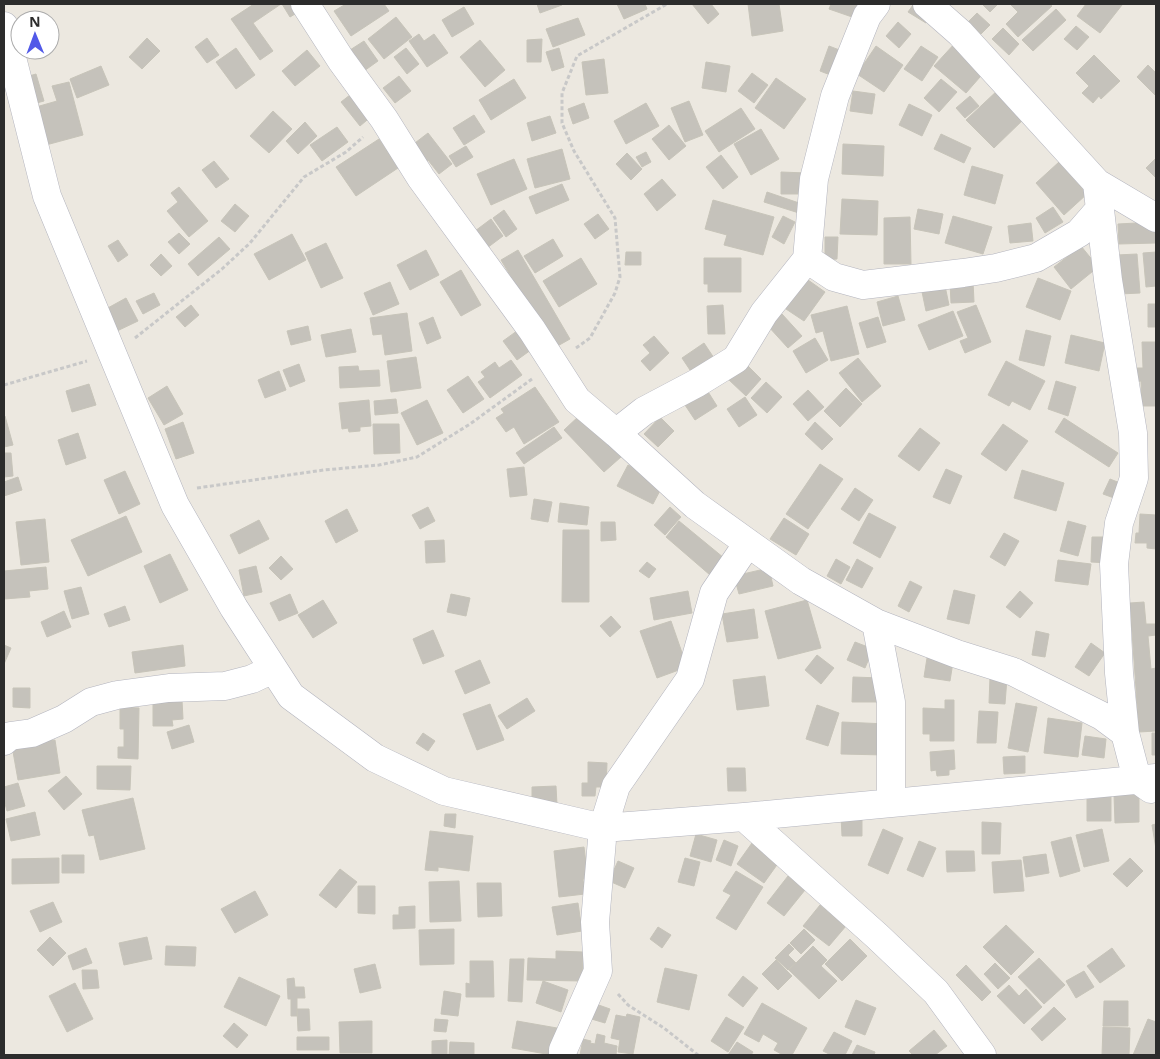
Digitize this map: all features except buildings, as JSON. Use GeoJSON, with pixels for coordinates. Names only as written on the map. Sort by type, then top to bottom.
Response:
{"type":"FeatureCollection","features":[{"type":"Feature","properties":{"kind":"street"},"geometry":{"type":"LineString","coordinates":[[305,4],[341,60],[384,119],[421,178],[532,330],[576,400],[616,432],[695,504],[801,581],[876,623],[957,654],[1014,672],[1102,716],[1125,734]]}},
{"type":"Feature","properties":{"kind":"street"},"geometry":{"type":"LineString","coordinates":[[616,432],[644,411],[697,383],[736,359],[764,312],[808,259],[814,179],[835,96],[867,16],[876,4]]}},
{"type":"Feature","properties":{"kind":"street"},"geometry":{"type":"LineString","coordinates":[[927,4],[960,33],[1097,183],[1156,218]]}},
{"type":"Feature","properties":{"kind":"street"},"geometry":{"type":"LineString","coordinates":[[4,26],[47,196],[175,505],[234,608],[291,696],[375,758],[444,791],[603,828],[1150,783],[1125,734],[1119,673],[1114,564],[1119,523],[1134,478],[1133,433],[1108,280],[1097,183]]}},
{"type":"Feature","properties":{"kind":"street"},"geometry":{"type":"LineString","coordinates":[[808,259],[834,277],[863,285],[972,272],[1036,258],[1079,233],[1099,210]]}},
{"type":"Feature","properties":{"kind":"street"},"geometry":{"type":"LineString","coordinates":[[563,1055],[563,1050],[598,971],[594,922],[603,828],[616,786],[690,679],[714,593],[748,543]]}},
{"type":"Feature","properties":{"kind":"street"},"geometry":{"type":"LineString","coordinates":[[876,623],[891,702],[890,803]]}},
{"type":"Feature","properties":{"kind":"street"},"geometry":{"type":"LineString","coordinates":[[4,741],[10,736],[32,733],[64,719],[91,702],[109,697],[169,688],[225,686],[252,679],[274,669]]}},
{"type":"Feature","properties":{"kind":"street"},"geometry":{"type":"LineString","coordinates":[[744,817],[870,929],[936,992],[982,1055]]}},
{"type":"Feature","properties":{"kind":"path"},"geometry":{"type":"LineString","coordinates":[[4,385],[112,354],[187,297],[243,249],[304,177],[346,152],[384,119]]}},
{"type":"Feature","properties":{"kind":"path"},"geometry":{"type":"LineString","coordinates":[[598,971],[628,1004],[664,1028],[698,1055]]}}]}
